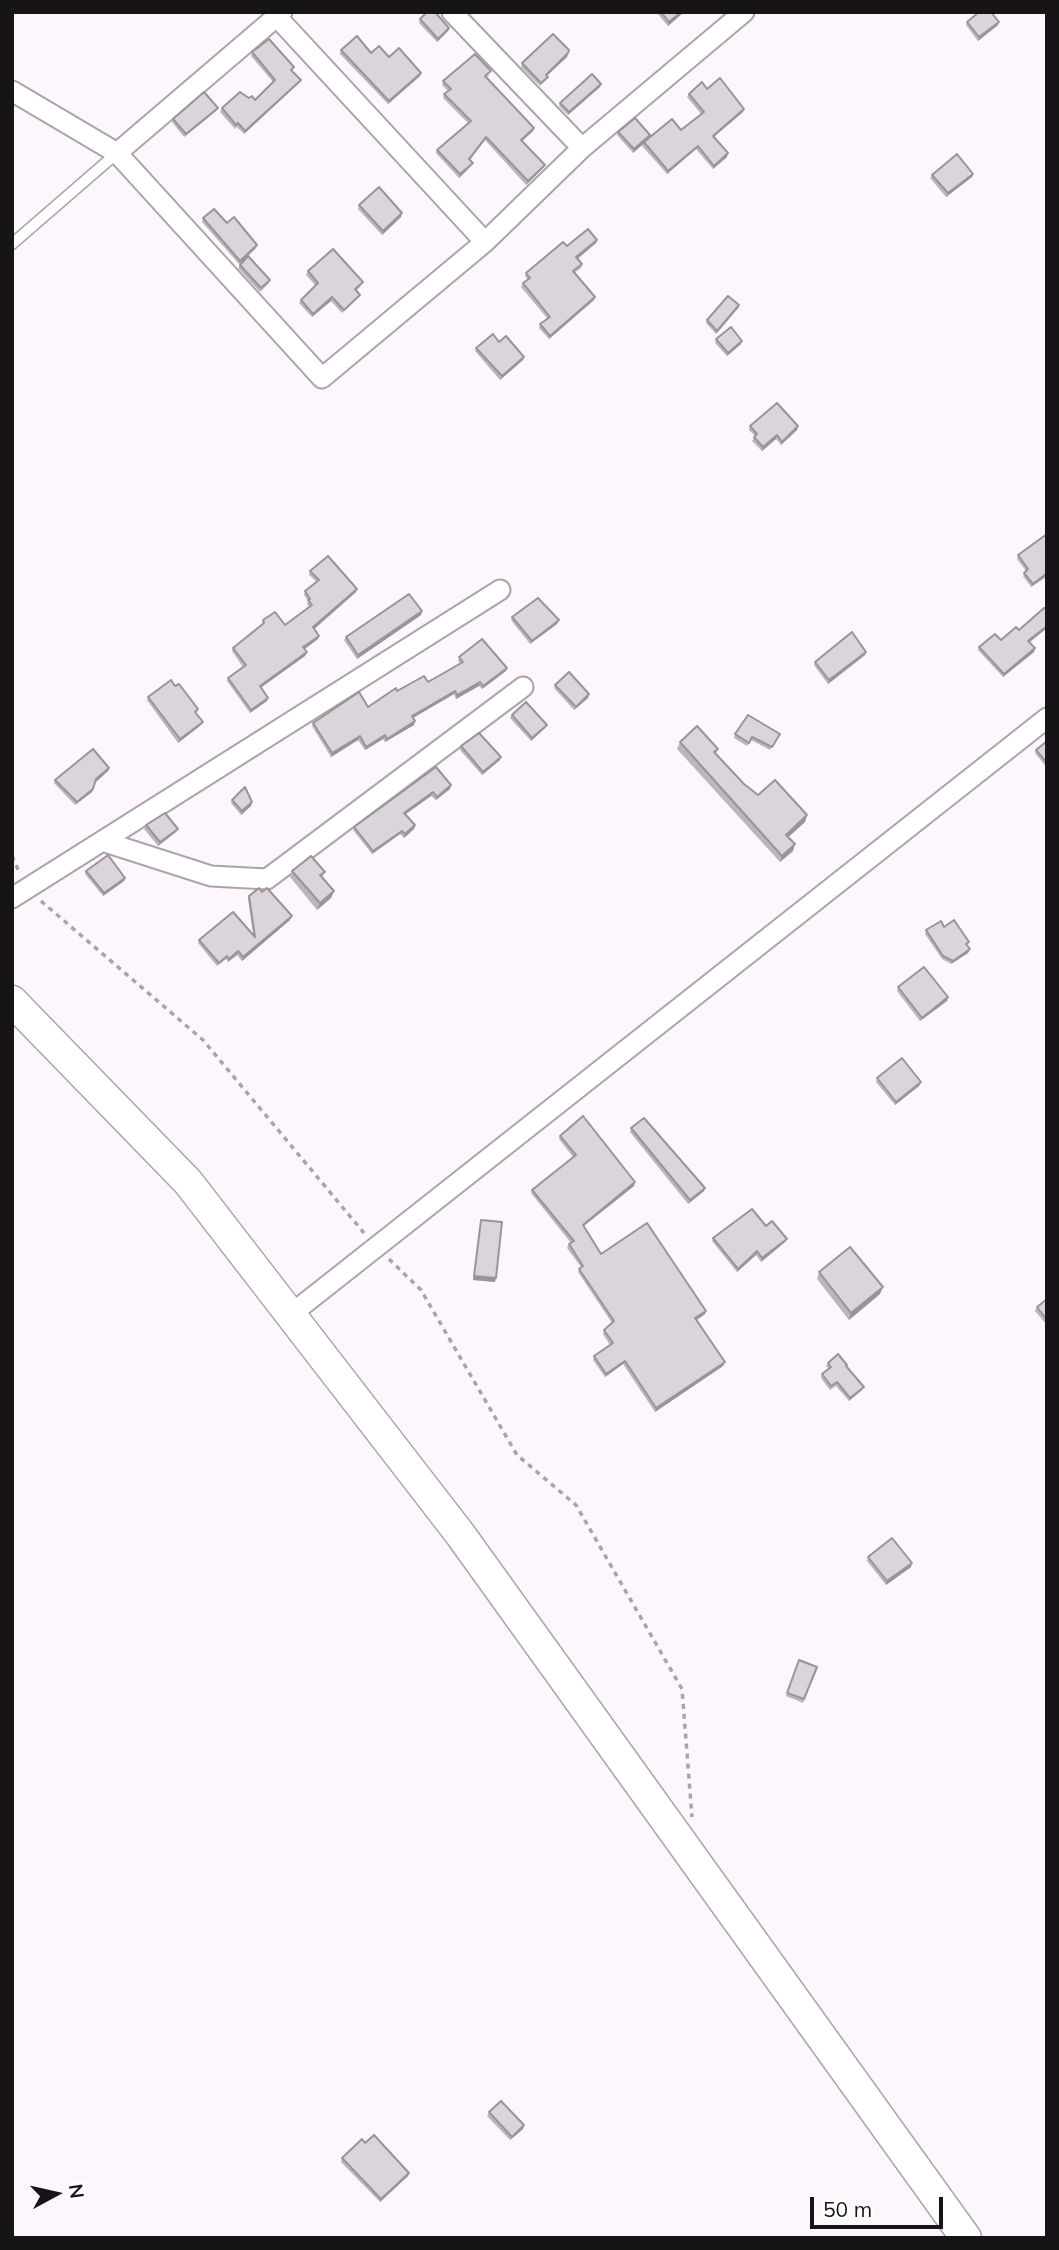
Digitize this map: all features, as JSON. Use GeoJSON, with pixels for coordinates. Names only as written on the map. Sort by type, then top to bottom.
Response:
{"type":"FeatureCollection","features":[{"type":"Feature","properties":{"kind":"main road"},"geometry":{"type":"LineString","coordinates":[[12,1001],[188,1182],[460,1534],[966,2238]]}},
{"type":"Feature","properties":{"kind":"street"},"geometry":{"type":"LineString","coordinates":[[452,12],[582,148]]}},
{"type":"Feature","properties":{"kind":"street"},"geometry":{"type":"LineString","coordinates":[[12,91],[117,153],[322,378],[485,242],[582,148],[744,12]]}},
{"type":"Feature","properties":{"kind":"street"},"geometry":{"type":"LineString","coordinates":[[117,153],[279,14],[485,242]]}},
{"type":"Feature","properties":{"kind":"street"},"geometry":{"type":"LineString","coordinates":[[20,894],[500,590]]}},
{"type":"Feature","properties":{"kind":"street"},"geometry":{"type":"LineString","coordinates":[[105,842],[211,876],[267,879],[523,687]]}},
{"type":"Feature","properties":{"kind":"street"},"geometry":{"type":"LineString","coordinates":[[290,1315],[1047,718]]}},
{"type":"Feature","properties":{"kind":"lane"},"geometry":{"type":"LineString","coordinates":[[12,244],[117,153]]}},
{"type":"Feature","properties":{"kind":"path"},"geometry":{"type":"LineString","coordinates":[[20,894],[202,1040],[376,1247],[421,1290],[517,1455],[576,1505],[682,1689],[693,1823]]}},
{"type":"Feature","properties":{"kind":"building"},"geometry":{"type":"Polygon","coordinates":[[[427,12],[435,12],[449,28],[438,39],[420,19],[427,12]]]}},
{"type":"Feature","properties":{"kind":"building"},"geometry":{"type":"Polygon","coordinates":[[[661,12],[681,12],[669,22],[661,12]]]}},
{"type":"Feature","properties":{"kind":"building"},"geometry":{"type":"Polygon","coordinates":[[[979,12],[991,12],[999,22],[979,37],[967,22],[979,12]]]}},
{"type":"Feature","properties":{"kind":"building"},"geometry":{"type":"Polygon","coordinates":[[[553,34],[569,50],[541,83],[522,63],[553,34]]]}},
{"type":"Feature","properties":{"kind":"building"},"geometry":{"type":"Polygon","coordinates":[[[357,36],[371,53],[379,46],[389,57],[399,48],[421,73],[389,101],[341,50],[357,36]]]}},
{"type":"Feature","properties":{"kind":"building"},"geometry":{"type":"Polygon","coordinates":[[[269,39],[294,67],[291,70],[301,80],[245,131],[238,123],[236,125],[222,108],[240,92],[249,98],[252,96],[255,100],[275,80],[252,52],[269,39]]]}},
{"type":"Feature","properties":{"kind":"building"},"geometry":{"type":"Polygon","coordinates":[[[475,54],[491,71],[485,76],[534,128],[521,140],[545,165],[528,181],[486,137],[469,159],[473,163],[460,174],[437,150],[471,121],[444,94],[451,89],[443,81],[475,54]]]}},
{"type":"Feature","properties":{"kind":"building"},"geometry":{"type":"Polygon","coordinates":[[[592,74],[601,84],[569,112],[560,103],[592,74]]]}},
{"type":"Feature","properties":{"kind":"building"},"geometry":{"type":"Polygon","coordinates":[[[720,78],[744,109],[713,136],[728,153],[714,166],[698,146],[668,171],[644,142],[672,119],[681,130],[704,112],[689,94],[702,82],[707,89],[720,78]]]}},
{"type":"Feature","properties":{"kind":"building"},"geometry":{"type":"Polygon","coordinates":[[[204,92],[218,108],[186,134],[173,119],[204,92]]]}},
{"type":"Feature","properties":{"kind":"building"},"geometry":{"type":"Polygon","coordinates":[[[635,118],[650,135],[634,149],[618,132],[635,118]]]}},
{"type":"Feature","properties":{"kind":"building"},"geometry":{"type":"Polygon","coordinates":[[[957,154],[973,174],[948,193],[932,175],[957,154]]]}},
{"type":"Feature","properties":{"kind":"building"},"geometry":{"type":"Polygon","coordinates":[[[379,187],[402,213],[383,231],[359,205],[379,187]]]}},
{"type":"Feature","properties":{"kind":"building"},"geometry":{"type":"Polygon","coordinates":[[[214,209],[227,223],[234,217],[257,245],[240,261],[203,218],[214,209]]]}},
{"type":"Feature","properties":{"kind":"building"},"geometry":{"type":"Polygon","coordinates":[[[588,229],[597,240],[576,257],[582,264],[573,271],[595,297],[550,336],[540,324],[550,317],[523,283],[530,278],[526,273],[563,242],[567,246],[588,229]]]}},
{"type":"Feature","properties":{"kind":"building"},"geometry":{"type":"Polygon","coordinates":[[[333,249],[363,282],[355,289],[360,295],[344,310],[332,297],[313,314],[301,300],[318,283],[308,271],[333,249]]]}},
{"type":"Feature","properties":{"kind":"building"},"geometry":{"type":"Polygon","coordinates":[[[248,256],[270,280],[261,288],[240,265],[248,256]]]}},
{"type":"Feature","properties":{"kind":"building"},"geometry":{"type":"Polygon","coordinates":[[[728,296],[739,305],[717,331],[707,320],[728,296]]]}},
{"type":"Feature","properties":{"kind":"building"},"geometry":{"type":"Polygon","coordinates":[[[731,327],[742,341],[728,353],[716,339],[731,327]]]}},
{"type":"Feature","properties":{"kind":"building"},"geometry":{"type":"Polygon","coordinates":[[[493,334],[499,342],[506,336],[524,357],[502,376],[476,348],[493,334]]]}},
{"type":"Feature","properties":{"kind":"building"},"geometry":{"type":"Polygon","coordinates":[[[777,403],[798,426],[782,442],[777,435],[763,447],[754,437],[757,434],[750,426],[777,403]]]}},
{"type":"Feature","properties":{"kind":"building"},"geometry":{"type":"Polygon","coordinates":[[[1047,534],[1047,573],[1033,584],[1024,573],[1028,569],[1018,555],[1047,534]]]}},
{"type":"Feature","properties":{"kind":"building"},"geometry":{"type":"Polygon","coordinates":[[[328,556],[357,589],[313,627],[319,636],[303,647],[307,652],[260,686],[268,698],[251,710],[228,678],[246,665],[233,648],[275,612],[285,625],[312,605],[305,591],[319,580],[310,571],[328,556]]]}},
{"type":"Feature","properties":{"kind":"building"},"geometry":{"type":"Polygon","coordinates":[[[409,594],[422,611],[358,655],[346,637],[409,594]]]}},
{"type":"Feature","properties":{"kind":"building"},"geometry":{"type":"Polygon","coordinates":[[[538,598],[559,620],[532,641],[512,617],[538,598]]]}},
{"type":"Feature","properties":{"kind":"building"},"geometry":{"type":"Polygon","coordinates":[[[1044,608],[1047,611],[1047,626],[1028,641],[1035,648],[1004,674],[979,647],[995,634],[1001,640],[1016,627],[1019,630],[1044,608]]]}},
{"type":"Feature","properties":{"kind":"building"},"geometry":{"type":"Polygon","coordinates":[[[852,632],[866,652],[829,680],[815,662],[852,632]]]}},
{"type":"Feature","properties":{"kind":"building"},"geometry":{"type":"Polygon","coordinates":[[[482,639],[507,668],[483,686],[480,682],[457,695],[455,691],[412,716],[415,721],[387,739],[385,735],[366,747],[360,736],[332,753],[313,723],[359,692],[368,707],[396,688],[397,691],[424,676],[428,682],[463,662],[459,657],[482,639]]]}},
{"type":"Feature","properties":{"kind":"building"},"geometry":{"type":"Polygon","coordinates":[[[569,672],[589,694],[576,707],[555,685],[569,672]]]}},
{"type":"Feature","properties":{"kind":"building"},"geometry":{"type":"Polygon","coordinates":[[[171,680],[175,686],[179,684],[198,709],[195,712],[203,722],[180,739],[148,697],[171,680]]]}},
{"type":"Feature","properties":{"kind":"building"},"geometry":{"type":"Polygon","coordinates":[[[526,702],[547,725],[532,738],[512,715],[526,702]]]}},
{"type":"Feature","properties":{"kind":"building"},"geometry":{"type":"Polygon","coordinates":[[[748,715],[780,734],[772,747],[752,737],[749,743],[735,734],[748,715]]]}},
{"type":"Feature","properties":{"kind":"building"},"geometry":{"type":"Polygon","coordinates":[[[697,726],[718,749],[714,752],[744,784],[758,795],[775,780],[807,815],[786,835],[795,844],[782,856],[680,742],[697,726]]]}},
{"type":"Feature","properties":{"kind":"building"},"geometry":{"type":"Polygon","coordinates":[[[479,733],[501,757],[483,772],[461,746],[479,733]]]}},
{"type":"Feature","properties":{"kind":"building"},"geometry":{"type":"Polygon","coordinates":[[[1047,741],[1047,763],[1036,750],[1047,741]]]}},
{"type":"Feature","properties":{"kind":"building"},"geometry":{"type":"Polygon","coordinates":[[[93,749],[109,768],[96,779],[93,789],[77,802],[55,780],[93,749]]]}},
{"type":"Feature","properties":{"kind":"building"},"geometry":{"type":"Polygon","coordinates":[[[436,767],[451,785],[437,797],[433,792],[404,813],[415,825],[405,834],[402,831],[373,851],[354,827],[436,767]]]}},
{"type":"Feature","properties":{"kind":"building"},"geometry":{"type":"Polygon","coordinates":[[[245,787],[252,802],[242,811],[232,800],[245,787]]]}},
{"type":"Feature","properties":{"kind":"building"},"geometry":{"type":"Polygon","coordinates":[[[165,813],[178,829],[160,842],[146,825],[165,813]]]}},
{"type":"Feature","properties":{"kind":"building"},"geometry":{"type":"Polygon","coordinates":[[[108,855],[125,878],[104,893],[86,871],[108,855]]]}},
{"type":"Feature","properties":{"kind":"building"},"geometry":{"type":"Polygon","coordinates":[[[311,856],[325,872],[320,875],[334,891],[320,903],[292,871],[311,856]]]}},
{"type":"Feature","properties":{"kind":"building"},"geometry":{"type":"Polygon","coordinates":[[[259,888],[262,892],[267,888],[292,916],[243,957],[238,951],[219,963],[199,940],[233,912],[255,937],[249,896],[259,888]]]}},
{"type":"Feature","properties":{"kind":"building"},"geometry":{"type":"Polygon","coordinates":[[[954,920],[969,942],[966,944],[970,949],[953,961],[943,956],[926,930],[941,921],[944,927],[954,920]]]}},
{"type":"Feature","properties":{"kind":"building"},"geometry":{"type":"Polygon","coordinates":[[[924,967],[948,997],[922,1018],[898,987],[924,967]]]}},
{"type":"Feature","properties":{"kind":"building"},"geometry":{"type":"Polygon","coordinates":[[[902,1058],[921,1082],[896,1102],[877,1078],[902,1058]]]}},
{"type":"Feature","properties":{"kind":"building"},"geometry":{"type":"Polygon","coordinates":[[[583,1116],[635,1182],[583,1225],[601,1254],[647,1223],[706,1311],[695,1318],[725,1362],[656,1408],[625,1361],[606,1374],[594,1356],[613,1343],[604,1330],[614,1321],[579,1269],[583,1266],[569,1244],[574,1241],[532,1190],[576,1155],[560,1136],[583,1116]]]}},
{"type":"Feature","properties":{"kind":"building"},"geometry":{"type":"Polygon","coordinates":[[[644,1118],[705,1188],[690,1200],[631,1128],[644,1118]]]}},
{"type":"Feature","properties":{"kind":"building"},"geometry":{"type":"Polygon","coordinates":[[[752,1209],[766,1226],[772,1221],[787,1239],[762,1258],[757,1251],[738,1269],[713,1238],[752,1209]]]}},
{"type":"Feature","properties":{"kind":"building"},"geometry":{"type":"Polygon","coordinates":[[[481,1220],[502,1222],[496,1278],[474,1276],[481,1220]]]}},
{"type":"Feature","properties":{"kind":"building"},"geometry":{"type":"Polygon","coordinates":[[[850,1247],[883,1287],[851,1313],[819,1272],[850,1247]]]}},
{"type":"Feature","properties":{"kind":"building"},"geometry":{"type":"Polygon","coordinates":[[[1047,1299],[1047,1320],[1037,1307],[1047,1299]]]}},
{"type":"Feature","properties":{"kind":"building"},"geometry":{"type":"Polygon","coordinates":[[[838,1354],[864,1387],[850,1398],[837,1382],[831,1386],[822,1374],[831,1367],[828,1363],[838,1354]]]}},
{"type":"Feature","properties":{"kind":"building"},"geometry":{"type":"Polygon","coordinates":[[[892,1538],[912,1563],[887,1581],[868,1557],[892,1538]]]}},
{"type":"Feature","properties":{"kind":"building"},"geometry":{"type":"Polygon","coordinates":[[[799,1660],[817,1667],[804,1699],[787,1693],[799,1660]]]}},
{"type":"Feature","properties":{"kind":"building"},"geometry":{"type":"Polygon","coordinates":[[[501,2101],[524,2125],[512,2137],[489,2112],[501,2101]]]}},
{"type":"Feature","properties":{"kind":"building"},"geometry":{"type":"Polygon","coordinates":[[[374,2135],[409,2173],[381,2199],[342,2158],[362,2139],[365,2143],[374,2135]]]}}]}
